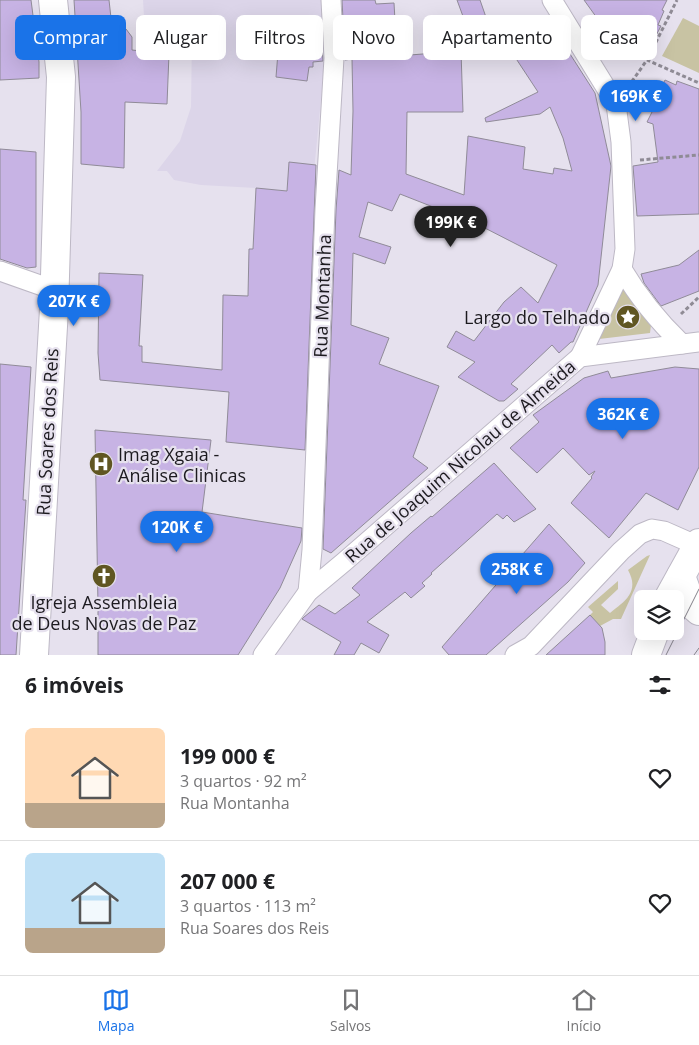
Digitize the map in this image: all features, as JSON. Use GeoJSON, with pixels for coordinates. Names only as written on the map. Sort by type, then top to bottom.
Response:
{"type":"FeatureCollection","features":[{"type":"Feature","properties":{"kind":"main road","name":"Rua Soares dos Reis"},"geometry":{"type":"LineString","coordinates":[[34,655],[54,290],[61,77],[53,0]]}},
{"type":"Feature","properties":{"kind":"main road"},"geometry":{"type":"LineString","coordinates":[[698,545],[675,588],[699,611]]}},
{"type":"Feature","properties":{"kind":"main road"},"geometry":{"type":"LineString","coordinates":[[646,655],[652,640]]}},
{"type":"Feature","properties":{"kind":"street","name":"Rua Montanha"},"geometry":{"type":"LineString","coordinates":[[308,592],[312,550],[325,209],[334,58],[332,0]]}},
{"type":"Feature","properties":{"kind":"street"},"geometry":{"type":"LineString","coordinates":[[552,0],[616,104],[621,142],[625,249],[622,269],[580,357]]}},
{"type":"Feature","properties":{"kind":"street"},"geometry":{"type":"LineString","coordinates":[[622,269],[636,292],[665,328],[691,343]]}},
{"type":"Feature","properties":{"kind":"street"},"geometry":{"type":"LineString","coordinates":[[0,271],[54,290]]}},
{"type":"Feature","properties":{"kind":"street","name":"Rua de Joaquim Nicolau de Almeida"},"geometry":{"type":"LineString","coordinates":[[263,655],[308,592],[580,357],[691,343]]}},
{"type":"Feature","properties":{"kind":"street"},"geometry":{"type":"LineString","coordinates":[[515,655],[531,646],[621,551],[640,534],[652,529],[664,531],[698,545]]}},
{"type":"Feature","properties":{"kind":"path"},"geometry":{"type":"LineString","coordinates":[[657,40],[677,0]]}},
{"type":"Feature","properties":{"kind":"path"},"geometry":{"type":"LineString","coordinates":[[616,104],[647,60],[699,82]]}},
{"type":"Feature","properties":{"kind":"path"},"geometry":{"type":"LineString","coordinates":[[622,161],[699,155]]}},
{"type":"Feature","properties":{"kind":"path"},"geometry":{"type":"LineString","coordinates":[[665,328],[699,297]]}},
{"type":"Feature","properties":{"kind":"shaded area"},"geometry":{"type":"Polygon","coordinates":[[[143,0],[324,0],[325,57],[312,193],[201,185],[174,180],[167,171],[157,171],[180,141],[191,107],[192,60],[226,60],[226,15],[144,15],[143,0]]]}},
{"type":"Feature","properties":{"kind":"shaded area"},"geometry":{"type":"Polygon","coordinates":[[[683,18],[699,26],[699,73],[662,56],[683,18]]]}},
{"type":"Feature","properties":{"kind":"shaded area"},"geometry":{"type":"Polygon","coordinates":[[[619,289],[625,289],[651,325],[650,333],[599,339],[595,334],[619,289]]]}},
{"type":"Feature","properties":{"kind":"shaded area"},"geometry":{"type":"Polygon","coordinates":[[[650,555],[621,619],[613,619],[600,626],[590,615],[593,612],[588,607],[618,581],[618,589],[601,605],[610,613],[621,604],[632,590],[628,570],[650,555]]]}},
{"type":"Feature","properties":{"kind":"building"},"geometry":{"type":"Polygon","coordinates":[[[0,0],[31,0],[33,15],[15,15],[15,60],[39,60],[39,78],[0,80],[0,0]]]}},
{"type":"Feature","properties":{"kind":"building"},"geometry":{"type":"Polygon","coordinates":[[[74,0],[109,0],[111,15],[75,15],[74,0]]]}},
{"type":"Feature","properties":{"kind":"building"},"geometry":{"type":"Polygon","coordinates":[[[342,0],[375,0],[376,4],[394,3],[395,15],[343,15],[342,0]]]}},
{"type":"Feature","properties":{"kind":"building"},"geometry":{"type":"Polygon","coordinates":[[[457,0],[480,0],[485,15],[463,15],[457,0]]]}},
{"type":"Feature","properties":{"kind":"building"},"geometry":{"type":"Polygon","coordinates":[[[584,0],[667,0],[662,10],[664,11],[658,25],[661,26],[657,34],[657,15],[595,15],[584,0]]]}},
{"type":"Feature","properties":{"kind":"building"},"geometry":{"type":"Polygon","coordinates":[[[126,29],[132,37],[132,50],[136,50],[136,60],[169,60],[167,104],[125,102],[124,168],[81,164],[81,112],[78,60],[126,60],[126,29]]]}},
{"type":"Feature","properties":{"kind":"building"},"geometry":{"type":"Polygon","coordinates":[[[423,54],[423,60],[461,60],[463,112],[407,112],[406,174],[464,195],[468,136],[525,147],[523,169],[553,174],[554,168],[572,171],[563,138],[550,107],[540,114],[486,122],[485,118],[538,92],[517,60],[571,60],[571,56],[595,93],[611,166],[598,285],[573,342],[559,353],[552,345],[511,384],[518,389],[504,401],[499,401],[458,377],[475,362],[447,347],[456,331],[474,341],[504,302],[521,287],[538,303],[557,265],[479,225],[400,194],[392,211],[368,202],[359,237],[391,247],[385,264],[353,253],[351,325],[389,338],[379,364],[439,386],[413,457],[428,468],[331,553],[323,549],[336,210],[339,170],[351,175],[352,60],[413,60],[413,55],[423,54]]]}},
{"type":"Feature","properties":{"kind":"building"},"geometry":{"type":"Polygon","coordinates":[[[277,60],[323,60],[313,62],[313,67],[309,67],[307,81],[276,77],[277,60]]]}},
{"type":"Feature","properties":{"kind":"building"},"geometry":{"type":"Polygon","coordinates":[[[665,80],[676,85],[677,81],[699,89],[699,214],[637,216],[633,166],[658,162],[653,124],[647,122],[665,80]]]}},
{"type":"Feature","properties":{"kind":"building"},"geometry":{"type":"Polygon","coordinates":[[[0,149],[36,152],[36,267],[27,268],[0,259],[0,149]]]}},
{"type":"Feature","properties":{"kind":"building"},"geometry":{"type":"Polygon","coordinates":[[[289,162],[316,165],[305,450],[226,442],[229,392],[100,380],[98,353],[99,273],[143,275],[139,346],[142,346],[142,362],[222,370],[223,295],[248,296],[249,249],[253,249],[256,188],[287,191],[289,162]]]}},
{"type":"Feature","properties":{"kind":"building"},"geometry":{"type":"Polygon","coordinates":[[[699,250],[699,291],[661,306],[644,283],[641,274],[679,265],[699,250]]]}},
{"type":"Feature","properties":{"kind":"building"},"geometry":{"type":"Polygon","coordinates":[[[0,364],[31,367],[23,500],[26,500],[16,655],[0,655],[0,364]]]}},
{"type":"Feature","properties":{"kind":"building"},"geometry":{"type":"Polygon","coordinates":[[[675,367],[699,369],[699,467],[678,510],[646,493],[609,538],[571,503],[592,478],[595,471],[589,475],[563,448],[537,473],[510,448],[539,422],[533,415],[584,378],[608,371],[611,378],[675,367]]]}},
{"type":"Feature","properties":{"kind":"building"},"geometry":{"type":"Polygon","coordinates":[[[95,430],[211,440],[202,512],[302,528],[301,541],[280,588],[238,655],[98,655],[95,430]]]}},
{"type":"Feature","properties":{"kind":"building"},"geometry":{"type":"Polygon","coordinates":[[[494,463],[536,509],[514,522],[507,515],[503,519],[497,514],[431,573],[422,583],[425,586],[411,598],[405,592],[367,622],[389,635],[379,653],[361,643],[354,655],[334,655],[341,642],[302,619],[319,605],[335,614],[360,595],[352,588],[411,533],[494,463]]]}},
{"type":"Feature","properties":{"kind":"building"},"geometry":{"type":"Polygon","coordinates":[[[549,524],[585,563],[568,582],[486,655],[449,655],[442,647],[549,524]]]}},
{"type":"Feature","properties":{"kind":"building"},"geometry":{"type":"Polygon","coordinates":[[[590,615],[602,628],[605,655],[546,655],[590,615]]]}},
{"type":"Feature","properties":{"kind":"tram line"},"geometry":{"type":"LineString","coordinates":[[666,655],[699,589]]}},
{"type":"Feature","properties":{"kind":"tram line"},"geometry":{"type":"LineString","coordinates":[[694,655],[699,648]]}},
{"type":"Feature","properties":{"kind":"place","name":"Largo do Telhado"},"geometry":{"type":"Point","coordinates":[628,317]}},
{"type":"Feature","properties":{"kind":"place","name":"Imag Xgaia - Análise Clinicas"},"geometry":{"type":"Point","coordinates":[101,464]}},
{"type":"Feature","properties":{"kind":"place","name":"Igreja Assembleia de Deus Novas de Paz"},"geometry":{"type":"Point","coordinates":[104,576]}}]}
